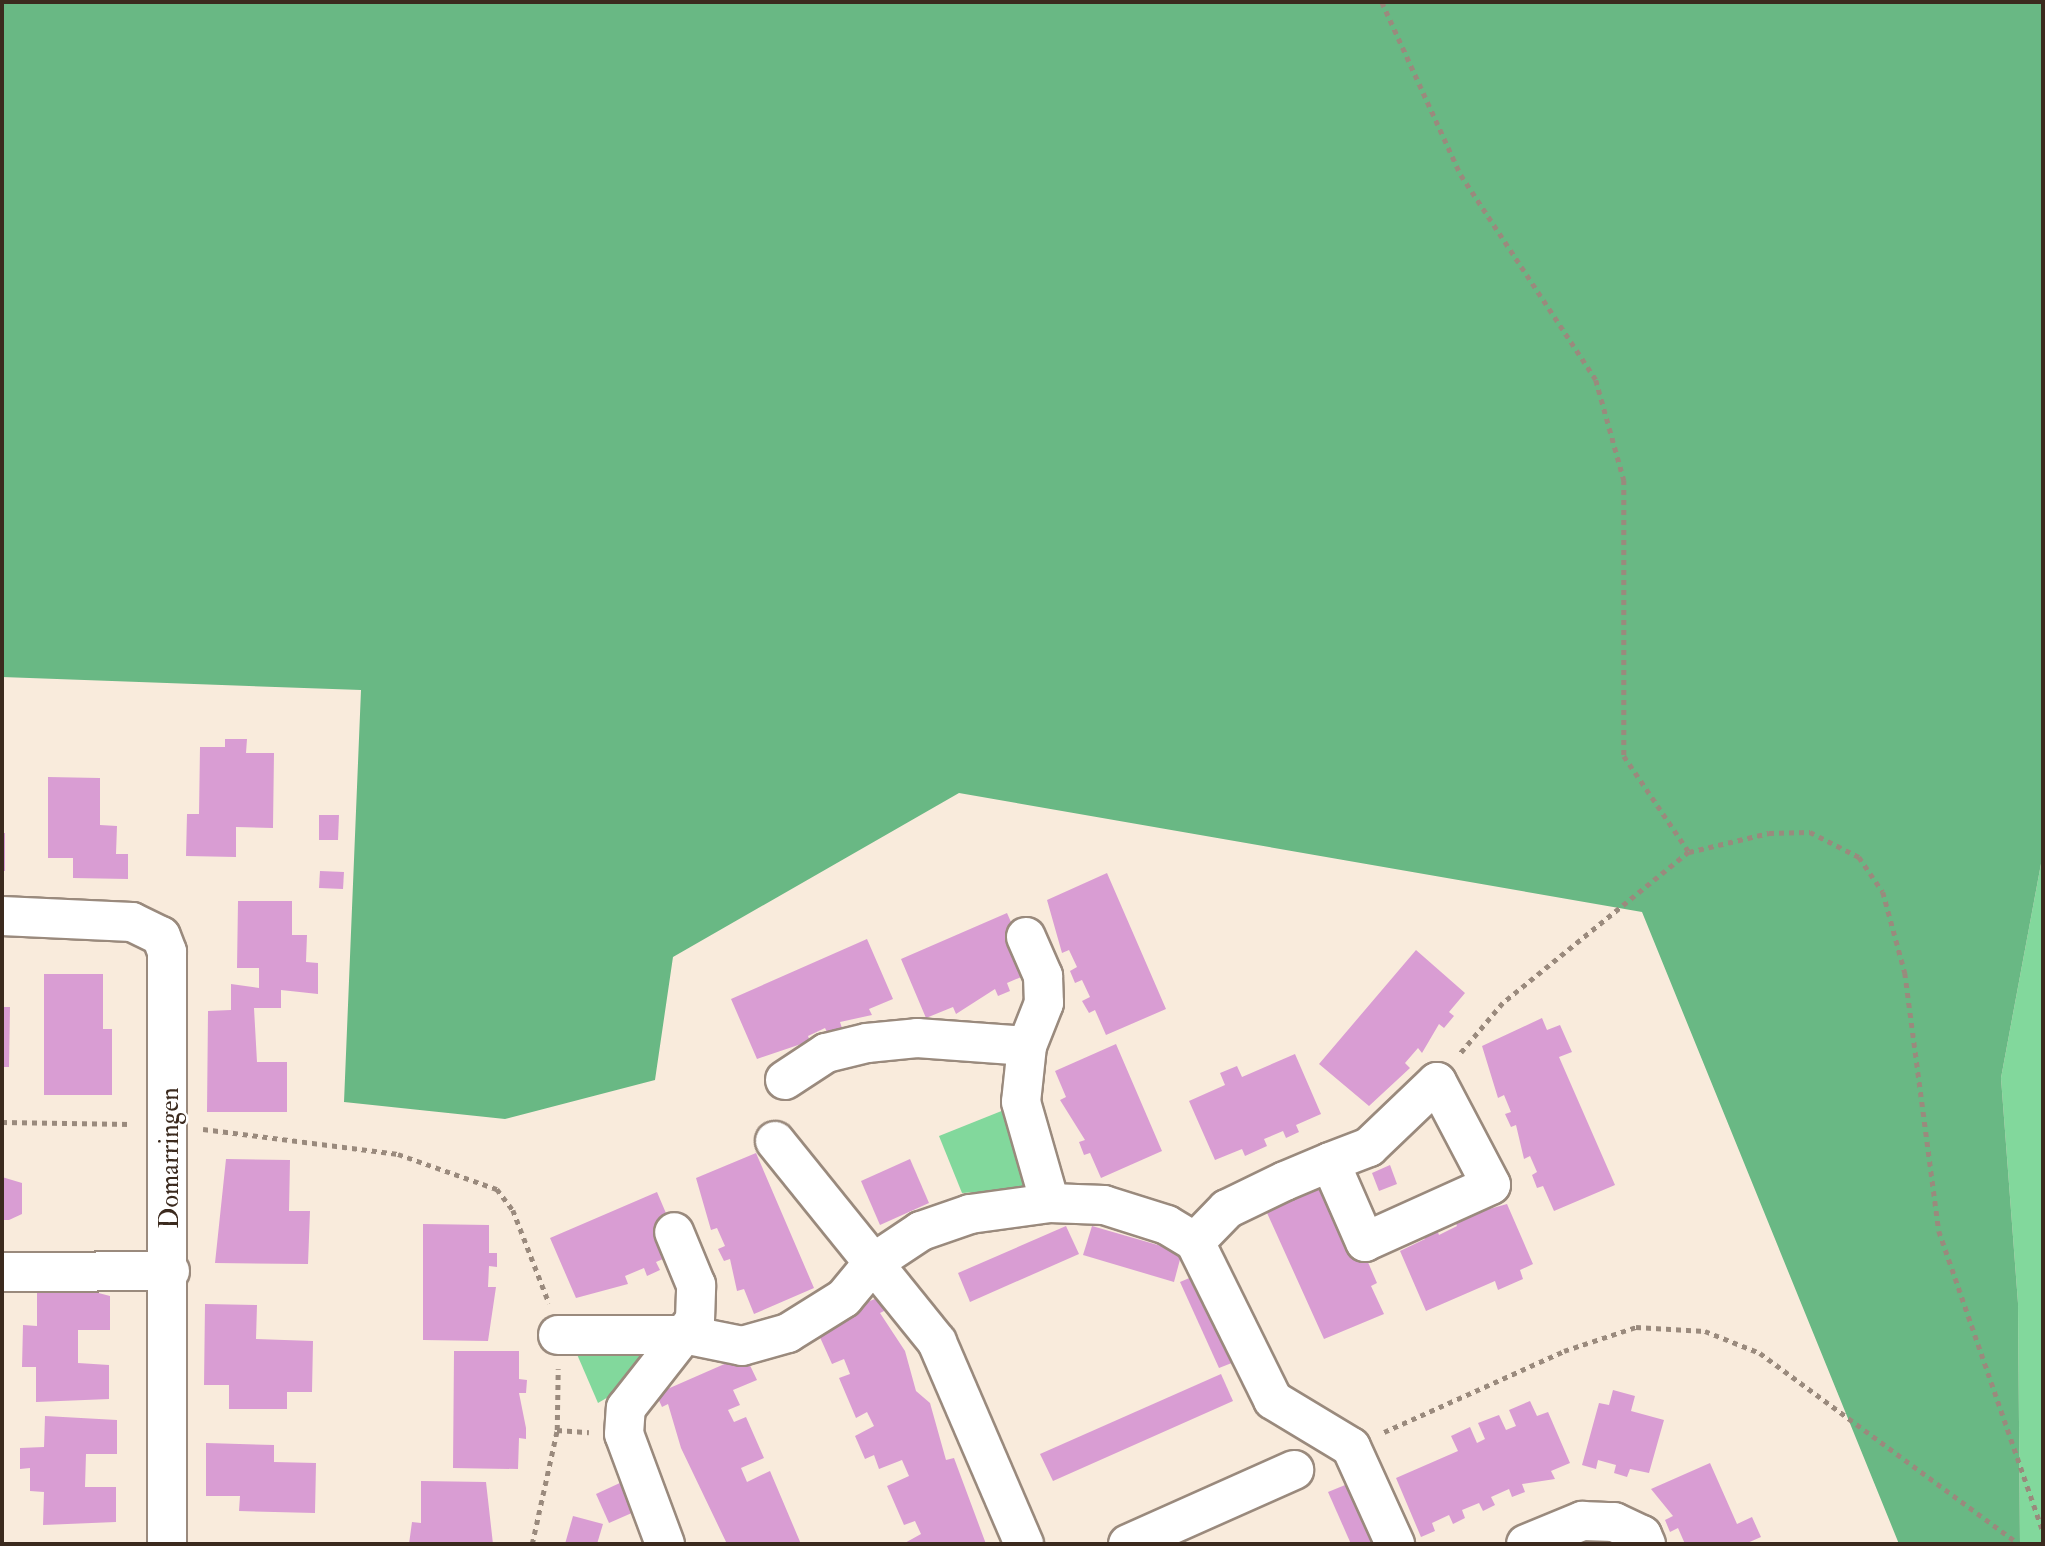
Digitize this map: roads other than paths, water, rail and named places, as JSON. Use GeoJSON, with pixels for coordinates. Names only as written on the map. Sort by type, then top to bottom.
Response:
{"type":"FeatureCollection","features":[{"type":"Feature","properties":{"kind":"street","name":"Domarringen"},"geometry":{"type":"LineString","coordinates":[[2,916],[132,922],[161,936],[172,980],[167,1544]]}},
{"type":"Feature","properties":{"kind":"street"},"geometry":{"type":"LineString","coordinates":[[1026,937],[1043,976],[1044,1003],[1027,1046],[1021,1102],[1050,1203]]}},
{"type":"Feature","properties":{"kind":"street"},"geometry":{"type":"LineString","coordinates":[[785,1080],[827,1053],[867,1043],[929,1038],[1027,1046]]}},
{"type":"Feature","properties":{"kind":"street"},"geometry":{"type":"LineString","coordinates":[[1195,1242],[1227,1209],[1330,1162],[1369,1147],[1437,1082],[1491,1185],[1365,1242],[1330,1162]]}},
{"type":"Feature","properties":{"kind":"street"},"geometry":{"type":"LineString","coordinates":[[775,1141],[936,1342],[1024,1544]]}},
{"type":"Feature","properties":{"kind":"street"},"geometry":{"type":"LineString","coordinates":[[558,1335],[688,1335],[742,1346],[788,1333],[844,1298],[873,1263],[921,1231],[970,1214],[1050,1203],[1104,1205],[1167,1225],[1195,1242],[1273,1399],[1351,1447],[1395,1544]]}},
{"type":"Feature","properties":{"kind":"street"},"geometry":{"type":"LineString","coordinates":[[665,1544],[625,1434],[626,1408],[688,1335],[699,1303],[674,1232]]}},
{"type":"Feature","properties":{"kind":"street"},"geometry":{"type":"LineString","coordinates":[[2,1272],[170,1271]]}},
{"type":"Feature","properties":{"kind":"street"},"geometry":{"type":"LineString","coordinates":[[1128,1544],[1294,1470]]}},
{"type":"Feature","properties":{"kind":"street"},"geometry":{"type":"LineString","coordinates":[[1526,1544],[1582,1521],[1614,1522],[1642,1535],[1646,1544]]}}]}
